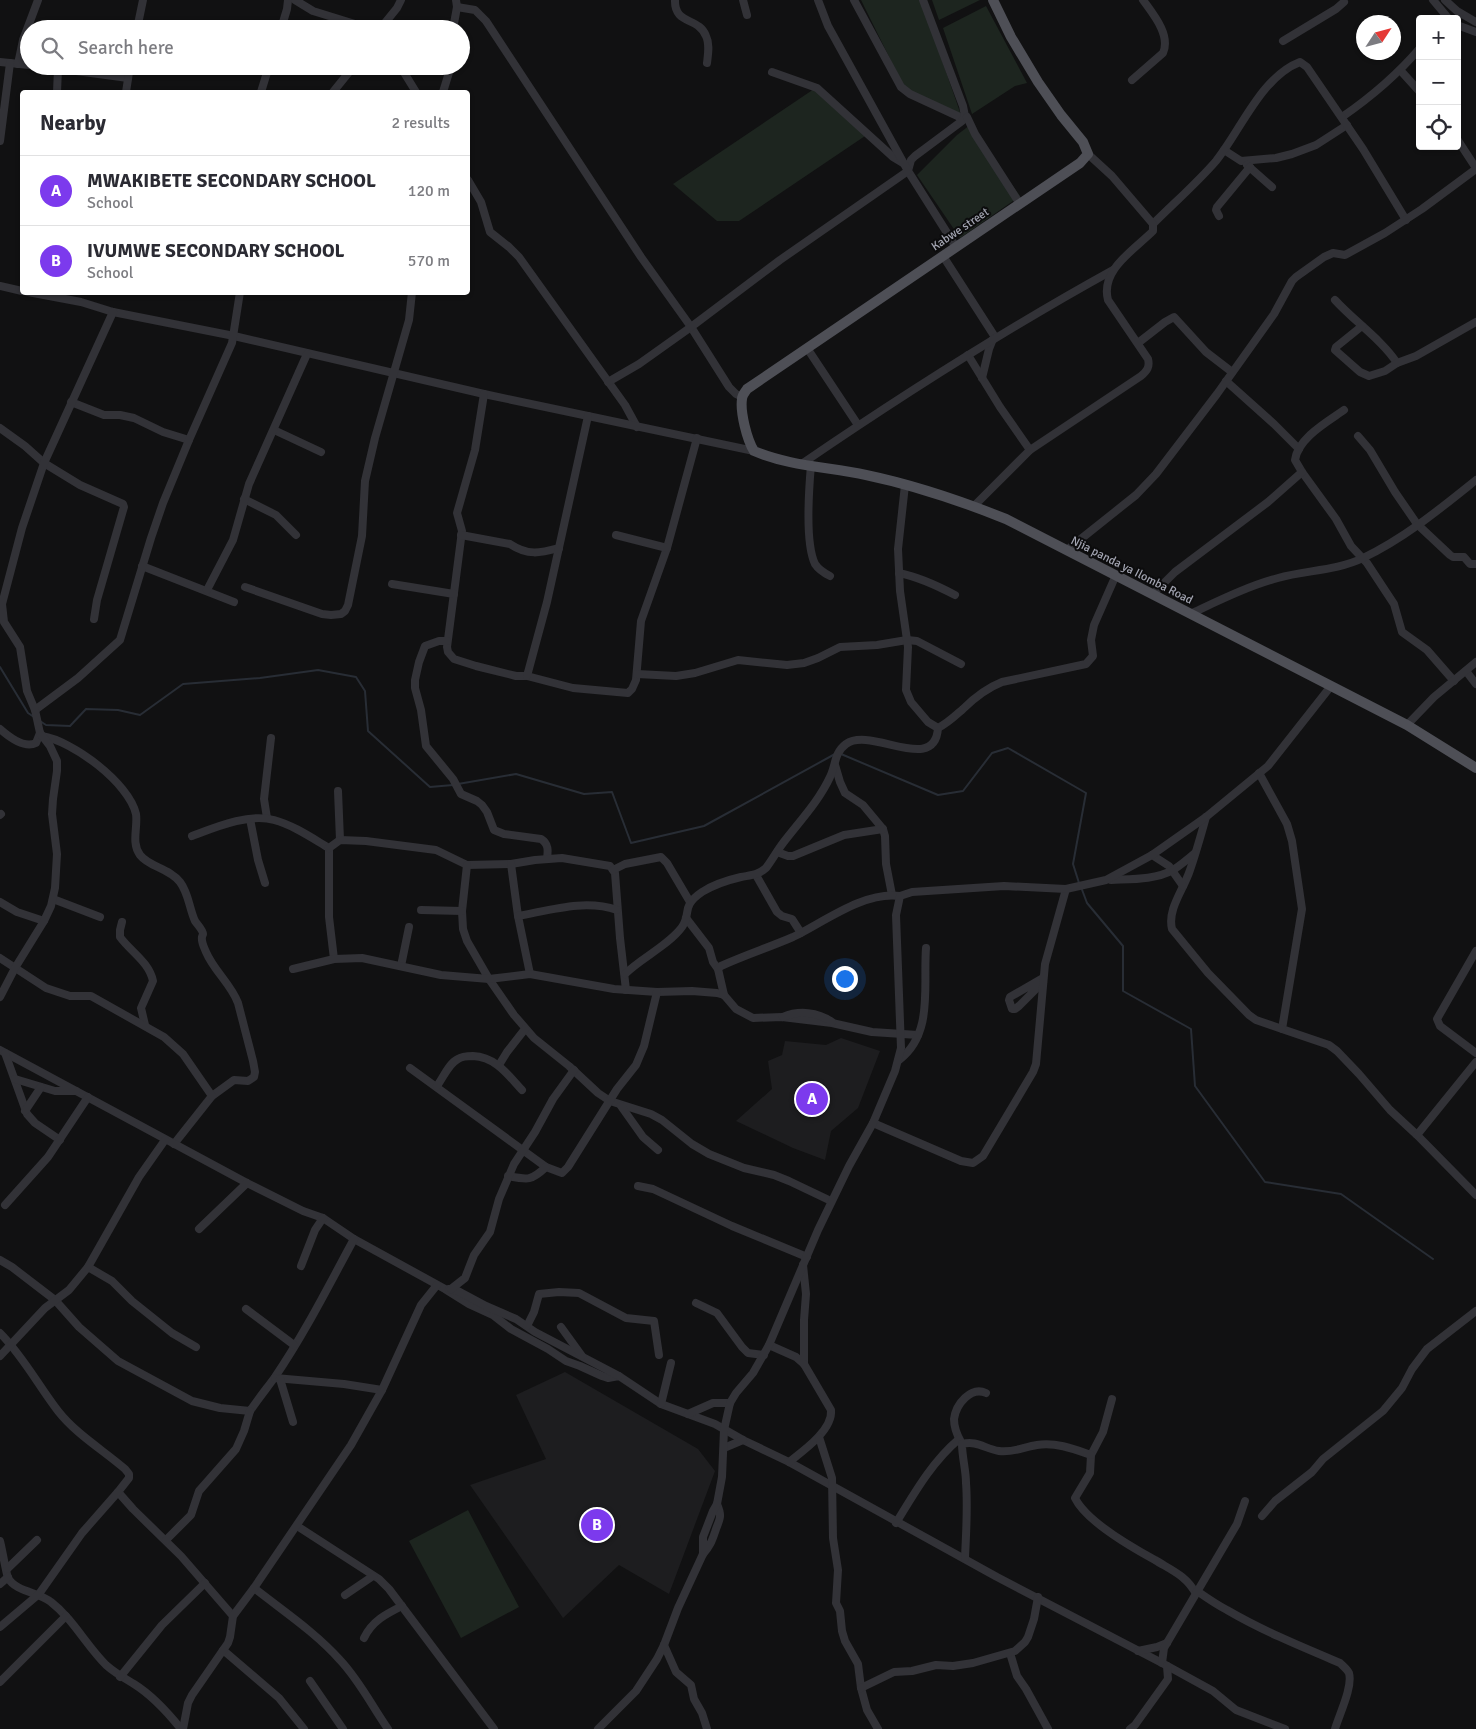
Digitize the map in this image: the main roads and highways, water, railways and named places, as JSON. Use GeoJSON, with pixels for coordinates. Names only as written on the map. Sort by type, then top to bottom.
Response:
{"type":"FeatureCollection","features":[{"type":"Feature","properties":{"kind":"main road","name":"Kabwe street"},"geometry":{"type":"LineString","coordinates":[[754,451],[750,444],[742,414],[742,397],[748,389],[1080,164],[1088,154],[1084,142],[1061,115],[1038,82],[1011,37],[993,0]]}},
{"type":"Feature","properties":{"kind":"main road","name":"Njia panda ya Ilomba Road"},"geometry":{"type":"LineString","coordinates":[[754,451],[775,458],[867,475],[905,485],[974,506],[1013,522],[1407,725],[1476,768]]}},
{"type":"Feature","properties":{"kind":"waterway"},"geometry":{"type":"LineString","coordinates":[[0,667],[28,713],[34,717]]}},
{"type":"Feature","properties":{"kind":"waterway"},"geometry":{"type":"LineString","coordinates":[[40,721],[46,725],[70,726],[86,709],[118,710],[140,715],[183,684],[260,678],[318,670],[356,677],[365,691],[368,731],[430,787],[453,785]]}},
{"type":"Feature","properties":{"kind":"waterway"},"geometry":{"type":"LineString","coordinates":[[841,754],[938,795],[963,791],[992,753],[1008,748],[1086,793],[1073,864],[1079,883]]}},
{"type":"Feature","properties":{"kind":"waterway"},"geometry":{"type":"LineString","coordinates":[[458,784],[516,774],[584,794],[612,792],[631,843],[704,826],[835,754]]}},
{"type":"Feature","properties":{"kind":"waterway"},"geometry":{"type":"LineString","coordinates":[[1081,887],[1087,903],[1123,946],[1123,991],[1191,1029],[1195,1086],[1265,1182],[1341,1194],[1433,1259]]}},
{"type":"Feature","properties":{"kind":"place","name":"MWAKIBETE SECONDARY SCHOOL"},"geometry":{"type":"Point","coordinates":[812,1099]}},
{"type":"Feature","properties":{"kind":"place","name":"IVUMWE SECONDARY SCHOOL"},"geometry":{"type":"Point","coordinates":[597,1525]}}]}
